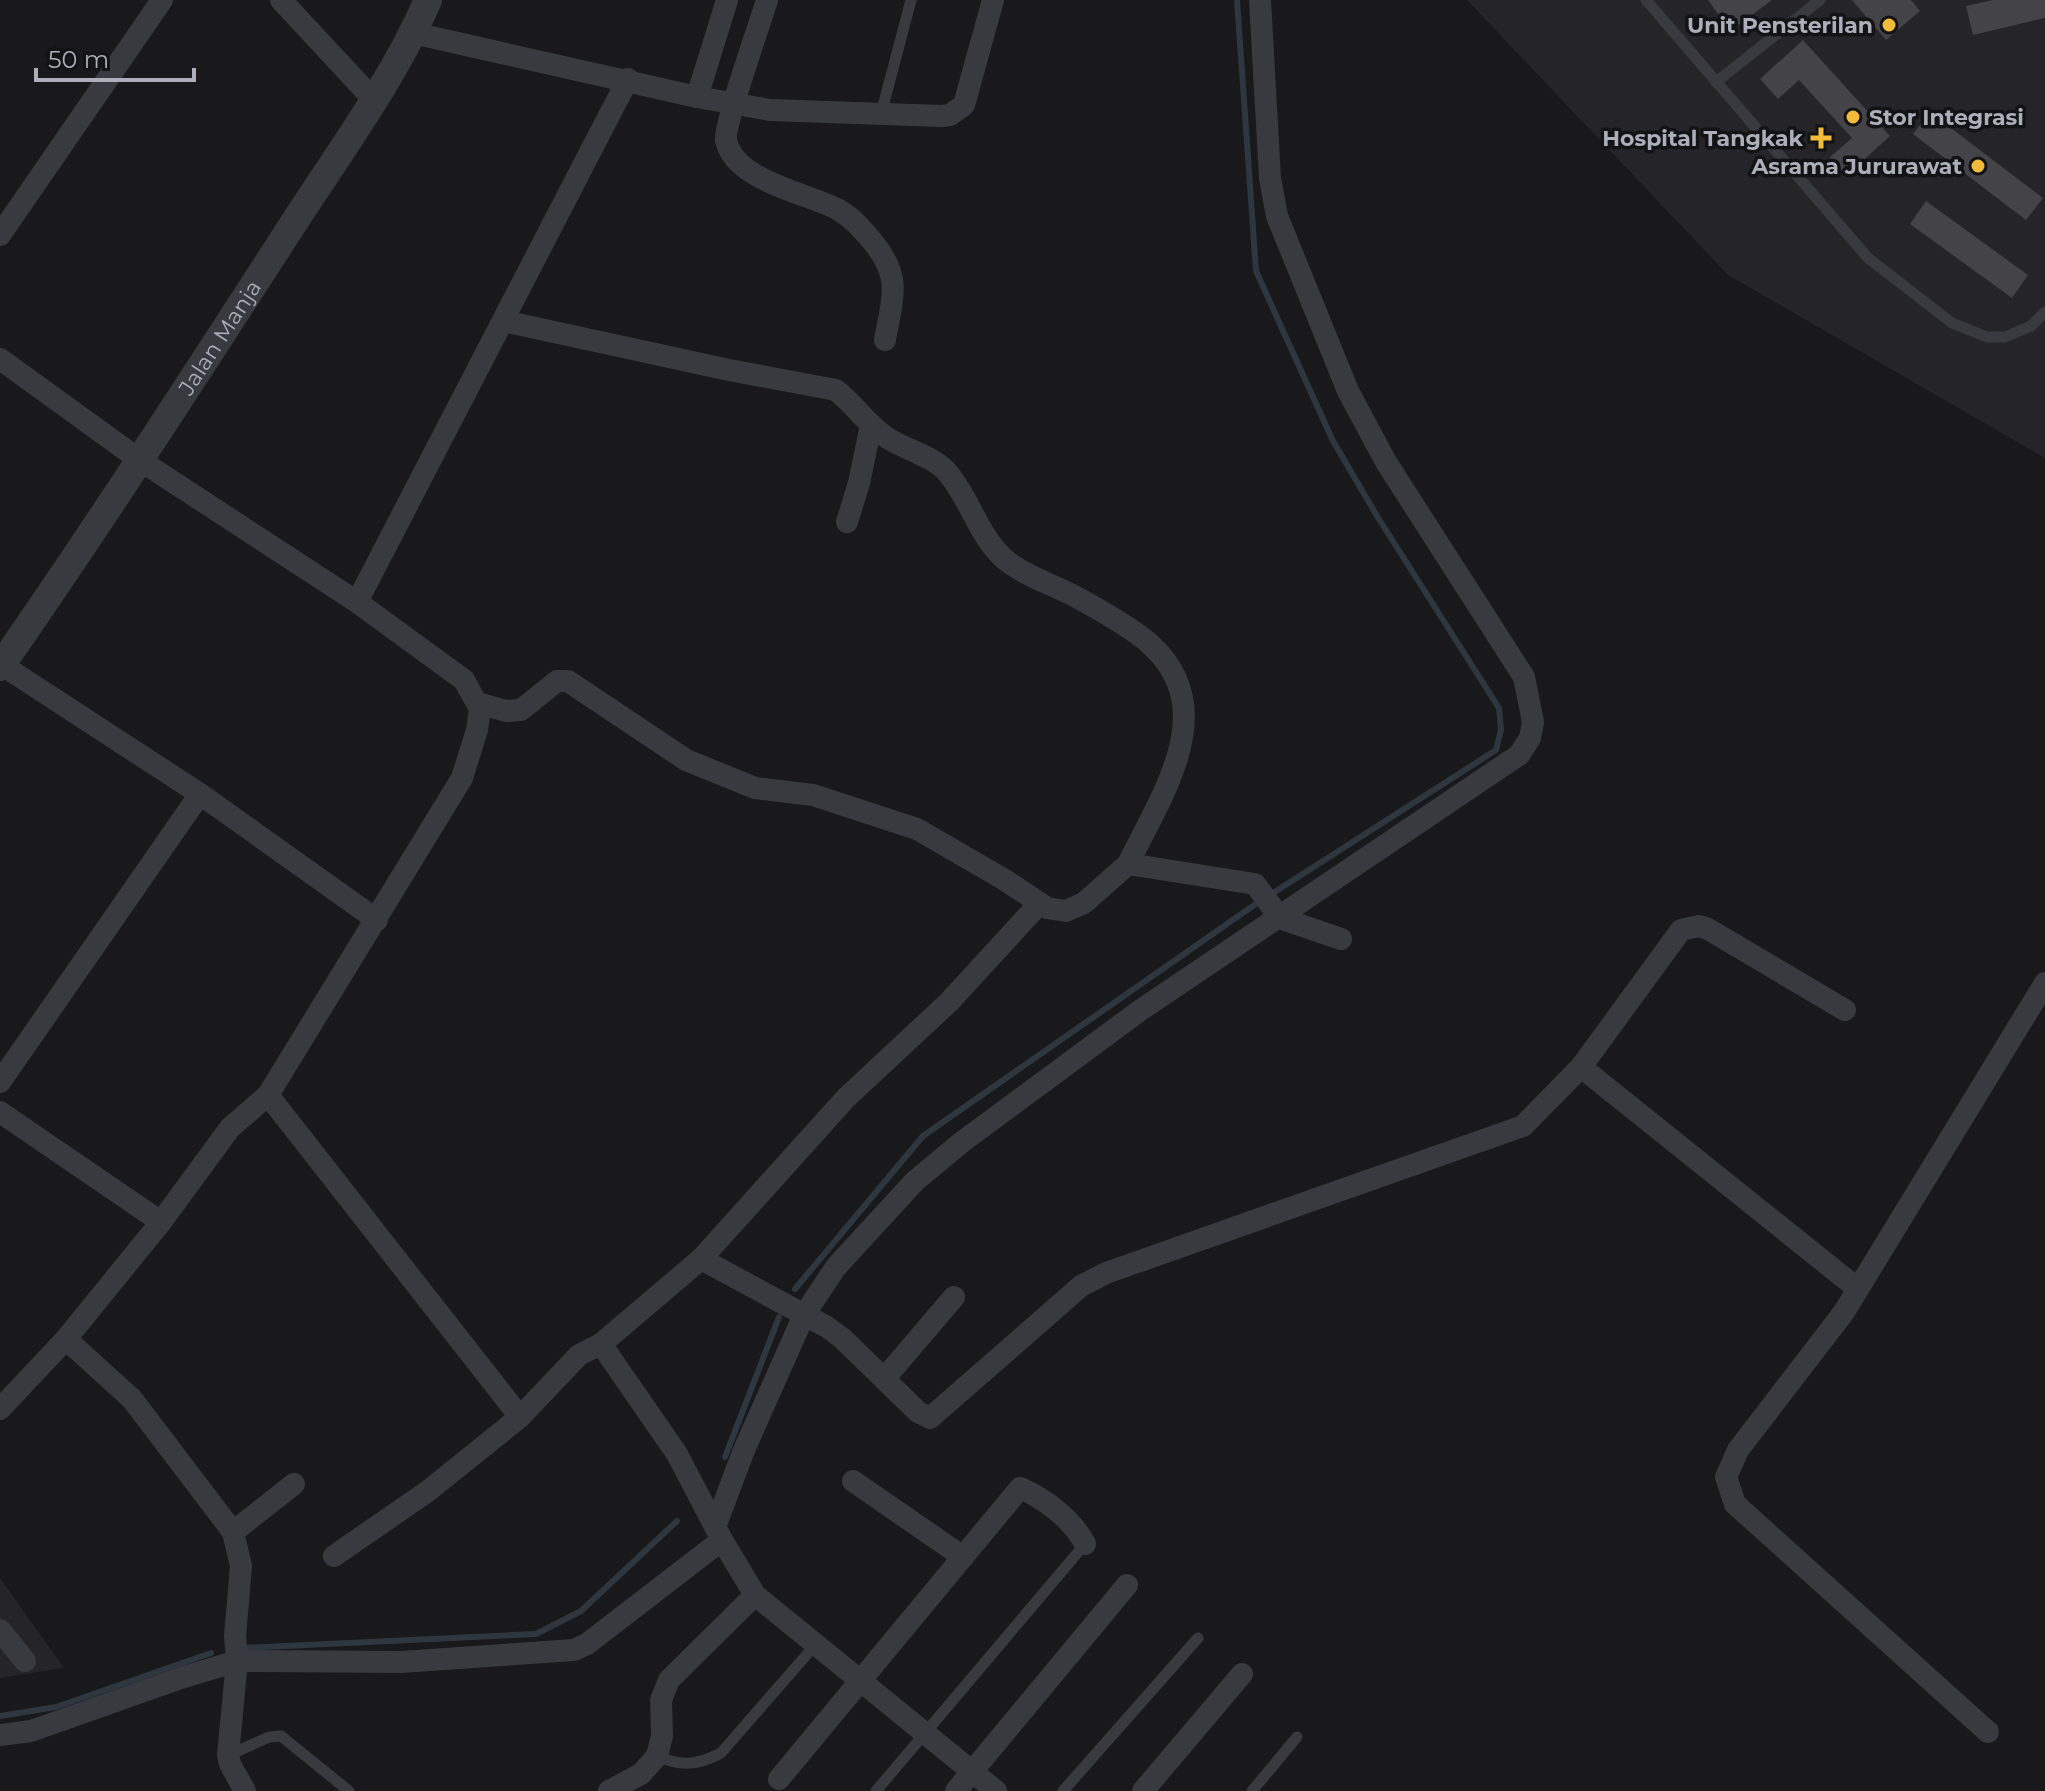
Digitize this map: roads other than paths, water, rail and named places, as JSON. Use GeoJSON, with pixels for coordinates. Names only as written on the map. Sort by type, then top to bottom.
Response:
{"type":"FeatureCollection","features":[{"type":"Feature","properties":{"kind":"street"},"geometry":{"type":"LineString","coordinates":[[0,235],[162,0]]}},
{"type":"Feature","properties":{"kind":"street"},"geometry":{"type":"LineString","coordinates":[[281,0],[373,99]]}},
{"type":"Feature","properties":{"kind":"street","name":"Jalan Manja"},"geometry":{"type":"LineString","coordinates":[[1,666],[141,461],[373,99],[413,33],[428,0]]}},
{"type":"Feature","properties":{"kind":"street"},"geometry":{"type":"LineString","coordinates":[[697,97],[727,0]]}},
{"type":"Feature","properties":{"kind":"street"},"geometry":{"type":"LineString","coordinates":[[767,0],[727,127],[729,149],[743,167],[784,189],[841,211],[856,222],[885,256],[893,290],[885,340]]}},
{"type":"Feature","properties":{"kind":"street"},"geometry":{"type":"LineString","coordinates":[[413,33],[735,105],[770,110],[942,116],[950,115],[964,105],[993,0]]}},
{"type":"Feature","properties":{"kind":"street"},"geometry":{"type":"LineString","coordinates":[[0,1735],[31,1731],[237,1661],[401,1662],[574,1650],[587,1644],[718,1533],[744,1450],[804,1315],[836,1267],[927,1171],[1142,1009],[1278,914],[1519,755],[1530,738],[1533,722],[1524,677],[1386,462],[1348,391],[1277,216],[1270,178],[1260,0]]}},
{"type":"Feature","properties":{"kind":"street"},"geometry":{"type":"LineString","coordinates":[[357,602],[628,79]]}},
{"type":"Feature","properties":{"kind":"street"},"geometry":{"type":"LineString","coordinates":[[478,703],[515,713],[557,681],[568,681],[686,760],[755,788],[813,795],[917,829],[1005,880],[1039,904],[1066,911],[1084,903],[1128,864],[1176,762],[1186,710],[1181,685],[1169,664],[1148,642],[1076,597],[1009,563],[990,545],[944,468],[888,438],[836,390],[503,321]]}},
{"type":"Feature","properties":{"kind":"street"},"geometry":{"type":"LineString","coordinates":[[0,359],[141,461],[357,602],[464,680],[480,709],[462,778],[268,1095],[230,1128],[161,1222],[66,1339],[0,1409]]}},
{"type":"Feature","properties":{"kind":"street"},"geometry":{"type":"LineString","coordinates":[[847,522],[871,425]]}},
{"type":"Feature","properties":{"kind":"street"},"geometry":{"type":"LineString","coordinates":[[1,666],[200,794],[377,920]]}},
{"type":"Feature","properties":{"kind":"street"},"geometry":{"type":"LineString","coordinates":[[0,1082],[200,794]]}},
{"type":"Feature","properties":{"kind":"street"},"geometry":{"type":"LineString","coordinates":[[1128,864],[1255,884],[1278,914],[1341,939]]}},
{"type":"Feature","properties":{"kind":"street"},"geometry":{"type":"LineString","coordinates":[[334,1556],[428,1491],[520,1417],[579,1355],[601,1344],[701,1259],[837,1107],[891,1053],[949,1002],[1039,904]]}},
{"type":"Feature","properties":{"kind":"street"},"geometry":{"type":"LineString","coordinates":[[701,1259],[827,1327],[923,1416],[936,1415],[1081,1286],[1122,1266],[1523,1126],[1581,1067],[1675,936],[1690,926],[1708,929],[1845,1010]]}},
{"type":"Feature","properties":{"kind":"street"},"geometry":{"type":"LineString","coordinates":[[1988,1732],[1735,1504],[1726,1477],[1738,1450],[1844,1312],[2045,983]]}},
{"type":"Feature","properties":{"kind":"street"},"geometry":{"type":"LineString","coordinates":[[1581,1067],[1858,1289]]}},
{"type":"Feature","properties":{"kind":"street"},"geometry":{"type":"LineString","coordinates":[[268,1095],[520,1417]]}},
{"type":"Feature","properties":{"kind":"street"},"geometry":{"type":"LineString","coordinates":[[0,1112],[161,1222]]}},
{"type":"Feature","properties":{"kind":"street"},"geometry":{"type":"LineString","coordinates":[[884,1379],[954,1297]]}},
{"type":"Feature","properties":{"kind":"street"},"geometry":{"type":"LineString","coordinates":[[66,1339],[132,1399],[233,1532],[241,1566],[235,1636],[237,1661],[228,1755],[245,1791]]}},
{"type":"Feature","properties":{"kind":"street"},"geometry":{"type":"LineString","coordinates":[[601,1344],[677,1454],[755,1595],[996,1791]]}},
{"type":"Feature","properties":{"kind":"street"},"geometry":{"type":"LineString","coordinates":[[853,1481],[963,1557]]}},
{"type":"Feature","properties":{"kind":"street"},"geometry":{"type":"LineString","coordinates":[[233,1532],[294,1484]]}},
{"type":"Feature","properties":{"kind":"street"},"geometry":{"type":"LineString","coordinates":[[779,1779],[1020,1488],[1036,1494],[1079,1533],[1085,1544]]}},
{"type":"Feature","properties":{"kind":"street"},"geometry":{"type":"LineString","coordinates":[[956,1791],[1127,1585]]}},
{"type":"Feature","properties":{"kind":"street"},"geometry":{"type":"LineString","coordinates":[[609,1791],[641,1774],[657,1756],[662,1736],[661,1700],[669,1680],[755,1595]]}},
{"type":"Feature","properties":{"kind":"street"},"geometry":{"type":"LineString","coordinates":[[0,1630],[25,1661]]}},
{"type":"Feature","properties":{"kind":"street"},"geometry":{"type":"LineString","coordinates":[[1143,1791],[1242,1674]]}},
{"type":"Feature","properties":{"kind":"lane"},"geometry":{"type":"LineString","coordinates":[[881,114],[911,0]]}},
{"type":"Feature","properties":{"kind":"lane"},"geometry":{"type":"LineString","coordinates":[[1646,0],[1868,258],[1952,323],[1987,337],[2005,337],[2031,326],[2045,312]]}},
{"type":"Feature","properties":{"kind":"lane"},"geometry":{"type":"LineString","coordinates":[[1716,82],[1820,0]]}},
{"type":"Feature","properties":{"kind":"lane"},"geometry":{"type":"LineString","coordinates":[[876,1791],[1085,1544]]}},
{"type":"Feature","properties":{"kind":"lane"},"geometry":{"type":"LineString","coordinates":[[1063,1791],[1198,1638]]}},
{"type":"Feature","properties":{"kind":"lane"},"geometry":{"type":"LineString","coordinates":[[657,1756],[672,1763],[700,1764],[721,1753],[816,1644]]}},
{"type":"Feature","properties":{"kind":"lane"},"geometry":{"type":"LineString","coordinates":[[228,1755],[269,1737],[281,1736],[349,1791]]}},
{"type":"Feature","properties":{"kind":"lane"},"geometry":{"type":"LineString","coordinates":[[1252,1791],[1297,1737]]}},
{"type":"Feature","properties":{"kind":"waterway"},"geometry":{"type":"LineString","coordinates":[[1237,0],[1256,271],[1333,441],[1499,708],[1501,730],[1496,750],[1270,895]]}},
{"type":"Feature","properties":{"kind":"waterway"},"geometry":{"type":"LineString","coordinates":[[795,1289],[923,1136],[1260,901]]}},
{"type":"Feature","properties":{"kind":"waterway"},"geometry":{"type":"LineString","coordinates":[[725,1457],[779,1317]]}},
{"type":"Feature","properties":{"kind":"waterway"},"geometry":{"type":"LineString","coordinates":[[241,1648],[536,1634],[581,1611],[677,1521]]}},
{"type":"Feature","properties":{"kind":"waterway"},"geometry":{"type":"LineString","coordinates":[[0,1716],[56,1707],[211,1653]]}},
{"type":"Feature","properties":{"kind":"place","name":"Unit Pensterilan"},"geometry":{"type":"Point","coordinates":[1889,25]}},
{"type":"Feature","properties":{"kind":"place","name":"Stor Integrasi"},"geometry":{"type":"Point","coordinates":[1853,117]}},
{"type":"Feature","properties":{"kind":"place","name":"Hospital Tangkak"},"geometry":{"type":"Point","coordinates":[1821,138]}},
{"type":"Feature","properties":{"kind":"place","name":"Asrama Jururawat"},"geometry":{"type":"Point","coordinates":[1978,166]}}]}
